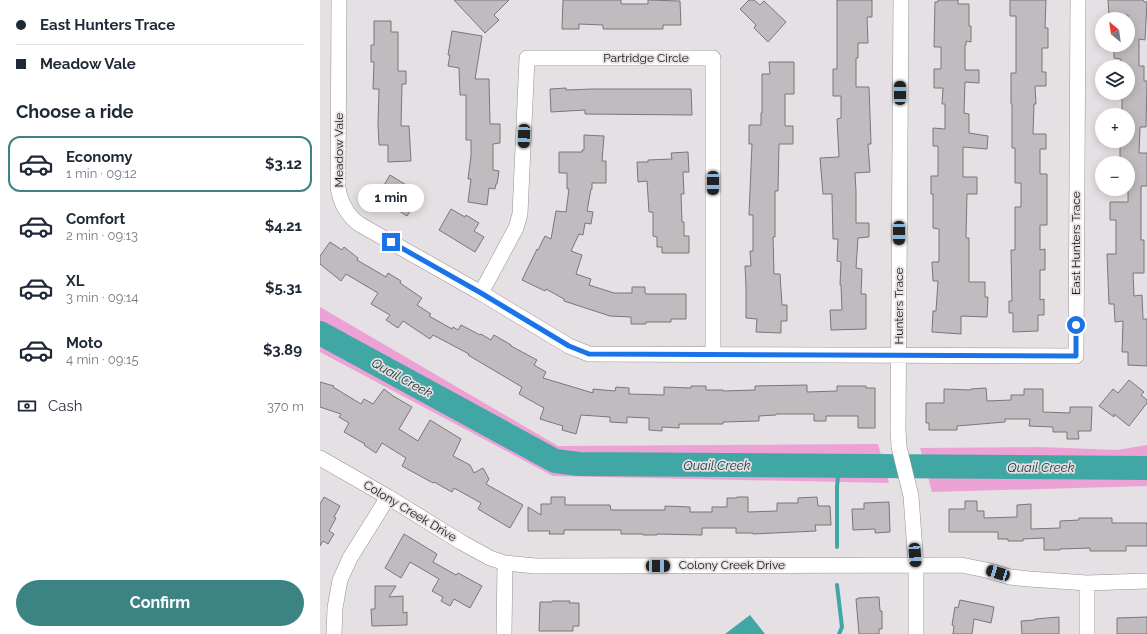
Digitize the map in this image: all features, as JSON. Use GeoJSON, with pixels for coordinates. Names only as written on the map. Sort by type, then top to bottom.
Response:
{"type":"FeatureCollection","features":[{"type":"Feature","properties":{"kind":"street","name":"Meadow Vale"},"geometry":{"type":"LineString","coordinates":[[339,0],[338,187],[342,205],[350,216],[359,224],[481,293],[569,346],[589,354],[899,355]]}},
{"type":"Feature","properties":{"kind":"street","name":"Hunters Trace"},"geometry":{"type":"LineString","coordinates":[[901,0],[899,447],[911,496],[916,565],[916,634]]}},
{"type":"Feature","properties":{"kind":"street","name":"East Hunters Trace"},"geometry":{"type":"LineString","coordinates":[[899,355],[1076,356],[1078,0]]}},
{"type":"Feature","properties":{"kind":"street","name":"Partridge Circle"},"geometry":{"type":"LineString","coordinates":[[481,293],[516,228],[520,214],[527,58],[713,58],[712,355]]}},
{"type":"Feature","properties":{"kind":"street","name":"Colony Creek Drive"},"geometry":{"type":"LineString","coordinates":[[320,458],[388,496],[490,558],[505,563],[535,566],[961,565],[1010,577],[1029,579],[1087,583],[1147,581]]}},
{"type":"Feature","properties":{"kind":"street"},"geometry":{"type":"LineString","coordinates":[[334,634],[336,597],[342,574],[350,558],[388,496]]}},
{"type":"Feature","properties":{"kind":"street"},"geometry":{"type":"LineString","coordinates":[[504,634],[505,563]]}},
{"type":"Feature","properties":{"kind":"street"},"geometry":{"type":"LineString","coordinates":[[1087,583],[1087,634]]}},
{"type":"Feature","properties":{"kind":"shaded area"},"geometry":{"type":"Polygon","coordinates":[[[320,307],[558,446],[878,444],[889,483],[553,476],[320,352],[320,307]]]}},
{"type":"Feature","properties":{"kind":"shaded area"},"geometry":{"type":"Polygon","coordinates":[[[1147,445],[1147,486],[932,492],[920,448],[1041,447],[1117,450],[1147,445]]]}},
{"type":"Feature","properties":{"kind":"water"},"geometry":{"type":"Polygon","coordinates":[[[750,615],[765,634],[725,634],[750,615]]]}},
{"type":"Feature","properties":{"kind":"building"},"geometry":{"type":"Polygon","coordinates":[[[454,0],[509,0],[494,15],[499,20],[485,33],[454,0]]]}},
{"type":"Feature","properties":{"kind":"building"},"geometry":{"type":"Polygon","coordinates":[[[563,0],[621,0],[621,4],[648,4],[648,0],[680,1],[681,25],[663,25],[663,29],[603,29],[603,25],[579,24],[579,29],[562,29],[563,0]]]}},
{"type":"Feature","properties":{"kind":"building"},"geometry":{"type":"Polygon","coordinates":[[[749,0],[754,0],[760,5],[764,1],[786,22],[768,42],[754,28],[756,25],[740,9],[749,0]]]}},
{"type":"Feature","properties":{"kind":"building"},"geometry":{"type":"Polygon","coordinates":[[[837,0],[872,0],[872,17],[867,17],[868,43],[858,43],[858,58],[856,58],[856,87],[869,87],[871,144],[868,144],[870,172],[855,173],[856,223],[869,223],[869,237],[858,238],[856,268],[862,269],[861,294],[866,294],[866,329],[831,330],[830,310],[842,310],[840,285],[841,262],[837,261],[838,239],[833,239],[832,194],[823,194],[820,158],[839,157],[837,119],[841,118],[841,96],[833,96],[833,69],[837,69],[837,0]]]}},
{"type":"Feature","properties":{"kind":"building"},"geometry":{"type":"Polygon","coordinates":[[[938,0],[958,0],[958,4],[969,4],[971,42],[966,41],[965,45],[965,70],[979,70],[979,83],[965,82],[964,113],[969,114],[969,133],[988,136],[987,149],[963,147],[963,177],[977,177],[977,194],[967,194],[966,238],[969,238],[969,282],[985,282],[985,297],[988,297],[987,317],[961,316],[961,334],[932,332],[933,311],[936,311],[938,281],[933,281],[932,262],[939,262],[939,229],[933,228],[933,194],[931,194],[931,176],[938,176],[938,146],[933,146],[933,128],[945,129],[945,104],[942,104],[943,88],[934,88],[934,69],[941,69],[941,47],[934,47],[935,2],[938,2],[938,0]]]}},
{"type":"Feature","properties":{"kind":"building"},"geometry":{"type":"Polygon","coordinates":[[[1010,0],[1046,0],[1045,28],[1048,28],[1048,48],[1042,48],[1042,72],[1046,72],[1046,86],[1035,86],[1036,104],[1034,104],[1033,134],[1046,134],[1046,149],[1040,149],[1040,174],[1047,174],[1047,225],[1040,225],[1040,250],[1045,249],[1045,270],[1040,270],[1040,300],[1044,299],[1044,315],[1038,315],[1038,331],[1013,332],[1013,313],[1009,313],[1009,301],[1012,301],[1011,250],[1015,250],[1015,207],[1021,207],[1021,183],[1015,183],[1015,148],[1012,148],[1011,73],[1016,73],[1016,16],[1010,16],[1010,0]]]}},
{"type":"Feature","properties":{"kind":"building"},"geometry":{"type":"Polygon","coordinates":[[[1108,0],[1143,0],[1144,2],[1147,2],[1145,40],[1139,39],[1139,66],[1144,66],[1144,81],[1147,81],[1146,127],[1140,127],[1139,153],[1147,153],[1147,186],[1141,186],[1141,240],[1144,240],[1144,273],[1133,273],[1134,296],[1142,295],[1143,319],[1147,319],[1147,366],[1128,365],[1128,352],[1122,352],[1123,321],[1115,322],[1114,304],[1109,304],[1107,254],[1116,254],[1116,220],[1110,220],[1110,202],[1128,202],[1128,196],[1135,196],[1135,156],[1120,156],[1120,148],[1135,148],[1135,108],[1122,108],[1122,100],[1135,100],[1135,60],[1121,60],[1114,58],[1114,52],[1135,52],[1135,12],[1109,12],[1108,0]]]}},
{"type":"Feature","properties":{"kind":"building"},"geometry":{"type":"Polygon","coordinates":[[[374,21],[391,21],[391,32],[398,32],[398,71],[406,71],[406,84],[402,84],[401,126],[409,126],[411,161],[388,162],[388,145],[379,145],[379,89],[373,89],[374,62],[371,62],[371,45],[374,45],[374,21]]]}},
{"type":"Feature","properties":{"kind":"building"},"geometry":{"type":"Polygon","coordinates":[[[452,31],[482,36],[475,79],[489,79],[490,124],[500,124],[500,143],[493,144],[493,170],[499,171],[497,184],[495,189],[489,188],[487,205],[468,202],[471,179],[468,179],[471,156],[471,140],[466,140],[466,95],[460,95],[459,68],[448,66],[450,55],[448,55],[452,31]]]}},
{"type":"Feature","properties":{"kind":"building"},"geometry":{"type":"Polygon","coordinates":[[[769,62],[794,62],[794,94],[785,94],[785,126],[793,126],[793,144],[779,144],[778,191],[775,191],[775,237],[773,237],[774,274],[780,274],[782,305],[787,305],[787,321],[781,321],[781,333],[756,332],[757,319],[746,318],[745,266],[751,266],[750,251],[753,251],[753,215],[749,215],[752,144],[749,144],[749,125],[761,125],[762,74],[770,74],[769,62]]]}},
{"type":"Feature","properties":{"kind":"building"},"geometry":{"type":"Polygon","coordinates":[[[566,88],[566,90],[691,89],[692,115],[585,114],[585,110],[551,112],[550,89],[566,88]]]}},
{"type":"Feature","properties":{"kind":"building"},"geometry":{"type":"Polygon","coordinates":[[[584,135],[604,136],[602,161],[606,161],[606,183],[592,183],[587,211],[593,212],[591,224],[585,223],[583,235],[579,234],[571,251],[582,255],[576,274],[591,279],[589,285],[614,293],[632,293],[632,287],[645,287],[646,294],[686,294],[686,319],[671,319],[671,322],[646,322],[646,324],[631,324],[631,317],[610,316],[564,301],[564,299],[546,289],[545,291],[522,280],[545,236],[551,239],[556,211],[566,212],[569,189],[567,189],[567,173],[559,173],[559,152],[582,152],[582,150],[584,150],[584,135]]]}},
{"type":"Feature","properties":{"kind":"building"},"geometry":{"type":"Polygon","coordinates":[[[688,152],[689,172],[683,172],[684,194],[681,194],[682,222],[684,222],[684,236],[689,236],[689,253],[662,253],[662,247],[657,247],[657,237],[653,236],[653,212],[649,212],[647,181],[638,182],[637,162],[672,159],[671,153],[688,152]]]}},
{"type":"Feature","properties":{"kind":"building"},"geometry":{"type":"Polygon","coordinates":[[[390,175],[411,188],[408,191],[419,198],[407,216],[377,197],[390,175]]]}},
{"type":"Feature","properties":{"kind":"building"},"geometry":{"type":"Polygon","coordinates":[[[451,209],[465,217],[466,215],[479,223],[474,231],[484,237],[475,252],[439,230],[451,209]]]}},
{"type":"Feature","properties":{"kind":"building"},"geometry":{"type":"Polygon","coordinates":[[[330,242],[342,250],[344,247],[358,258],[357,260],[386,277],[388,273],[401,281],[400,283],[422,298],[417,305],[431,314],[429,316],[452,329],[453,327],[458,330],[461,325],[491,340],[494,335],[537,360],[534,365],[546,372],[543,378],[593,393],[593,389],[615,391],[616,387],[629,388],[629,394],[664,395],[664,387],[691,388],[691,386],[706,386],[706,390],[723,391],[755,390],[755,386],[807,385],[807,392],[837,391],[837,386],[866,386],[866,388],[875,388],[875,428],[858,428],[858,416],[826,416],[826,421],[814,421],[814,414],[776,414],[759,416],[759,421],[723,422],[723,424],[679,424],[679,428],[662,427],[662,431],[649,430],[649,418],[627,417],[627,423],[610,422],[610,417],[581,415],[576,434],[562,430],[563,426],[540,419],[544,408],[519,394],[522,387],[468,355],[469,354],[433,335],[430,339],[403,321],[398,328],[386,320],[390,315],[371,304],[378,293],[346,274],[341,281],[320,264],[320,256],[330,242]]]}},
{"type":"Feature","properties":{"kind":"building"},"geometry":{"type":"Polygon","coordinates":[[[1129,380],[1144,392],[1141,395],[1147,400],[1147,403],[1129,426],[1114,414],[1114,417],[1099,406],[1113,389],[1118,393],[1129,380]]]}},
{"type":"Feature","properties":{"kind":"building"},"geometry":{"type":"Polygon","coordinates":[[[320,382],[334,386],[333,387],[361,404],[364,399],[373,404],[384,389],[412,407],[399,429],[418,441],[430,420],[461,439],[453,456],[470,465],[474,473],[483,468],[489,479],[486,484],[523,505],[510,528],[478,509],[481,503],[454,488],[452,492],[402,466],[406,458],[382,443],[376,453],[364,445],[365,444],[344,432],[349,423],[339,417],[341,414],[320,407],[320,382]]]}},
{"type":"Feature","properties":{"kind":"building"},"geometry":{"type":"Polygon","coordinates":[[[986,388],[987,401],[1011,400],[1011,395],[1024,395],[1024,389],[1043,389],[1043,412],[1070,413],[1070,407],[1092,407],[1091,431],[1078,431],[1079,439],[1067,439],[1067,432],[1053,432],[1053,427],[1029,426],[1030,419],[1005,419],[1005,422],[957,426],[957,430],[929,430],[929,423],[926,423],[926,403],[944,403],[944,389],[971,390],[986,388]]]}},
{"type":"Feature","properties":{"kind":"building"},"geometry":{"type":"Polygon","coordinates":[[[324,497],[340,506],[329,531],[334,534],[328,544],[323,541],[320,546],[320,504],[324,497]]]}},
{"type":"Feature","properties":{"kind":"building"},"geometry":{"type":"Polygon","coordinates":[[[551,497],[565,497],[565,505],[610,505],[611,510],[665,510],[665,506],[690,507],[690,512],[712,512],[712,507],[727,507],[727,498],[748,497],[748,512],[777,511],[777,503],[798,503],[798,498],[817,497],[818,506],[830,506],[831,525],[815,525],[816,531],[753,534],[736,533],[736,528],[702,528],[702,535],[621,534],[621,530],[564,530],[564,534],[549,534],[550,531],[528,531],[528,507],[541,515],[541,504],[551,504],[551,497]]]}},
{"type":"Feature","properties":{"kind":"building"},"geometry":{"type":"Polygon","coordinates":[[[965,501],[977,501],[977,511],[984,511],[984,518],[1017,517],[1017,505],[1031,504],[1031,529],[1060,528],[1060,521],[1079,520],[1079,518],[1112,518],[1112,523],[1147,523],[1147,546],[1126,546],[1126,551],[1090,551],[1090,548],[1044,550],[1044,538],[1023,539],[1023,541],[1008,541],[1008,539],[998,539],[998,532],[949,532],[949,509],[965,509],[965,501]]]}},
{"type":"Feature","properties":{"kind":"building"},"geometry":{"type":"Polygon","coordinates":[[[889,502],[890,532],[875,533],[875,529],[853,530],[852,509],[864,509],[864,503],[889,502]]]}},
{"type":"Feature","properties":{"kind":"building"},"geometry":{"type":"Polygon","coordinates":[[[404,534],[437,554],[433,562],[456,575],[458,573],[482,586],[470,608],[454,599],[450,606],[441,601],[443,597],[432,591],[439,579],[410,562],[401,578],[385,568],[404,534]]]}},
{"type":"Feature","properties":{"kind":"building"},"geometry":{"type":"Polygon","coordinates":[[[375,586],[396,586],[389,597],[403,596],[403,613],[407,612],[407,625],[372,626],[371,609],[375,609],[375,586]]]}},
{"type":"Feature","properties":{"kind":"building"},"geometry":{"type":"Polygon","coordinates":[[[879,597],[880,611],[882,611],[882,629],[879,629],[879,634],[859,634],[856,599],[879,597]]]}},
{"type":"Feature","properties":{"kind":"building"},"geometry":{"type":"Polygon","coordinates":[[[960,600],[994,607],[991,623],[974,619],[972,634],[953,634],[954,626],[952,625],[955,607],[958,608],[960,600]]]}},
{"type":"Feature","properties":{"kind":"building"},"geometry":{"type":"Polygon","coordinates":[[[570,601],[569,603],[579,603],[579,626],[573,626],[573,631],[539,631],[540,602],[570,601]]]}},
{"type":"Feature","properties":{"kind":"building"},"geometry":{"type":"Polygon","coordinates":[[[1059,617],[1059,634],[1022,634],[1021,621],[1059,617]]]}},
{"type":"Feature","properties":{"kind":"building"},"geometry":{"type":"Polygon","coordinates":[[[1147,617],[1147,634],[1117,634],[1117,618],[1147,617]]]}},
{"type":"Feature","properties":{"kind":"waterway","name":"Quail Creek"},"geometry":{"type":"LineString","coordinates":[[320,333],[555,461],[579,464],[1147,468]]}},
{"type":"Feature","properties":{"kind":"waterway"},"geometry":{"type":"LineString","coordinates":[[837,547],[837,487],[838,475],[843,466]]}},
{"type":"Feature","properties":{"kind":"waterway"},"geometry":{"type":"LineString","coordinates":[[837,585],[842,627],[839,634]]}},
{"type":"Feature","properties":{"kind":"route"},"geometry":{"type":"LineString","coordinates":[[391,242],[481,293],[569,346],[589,354],[1076,356],[1076,325]]}}]}
